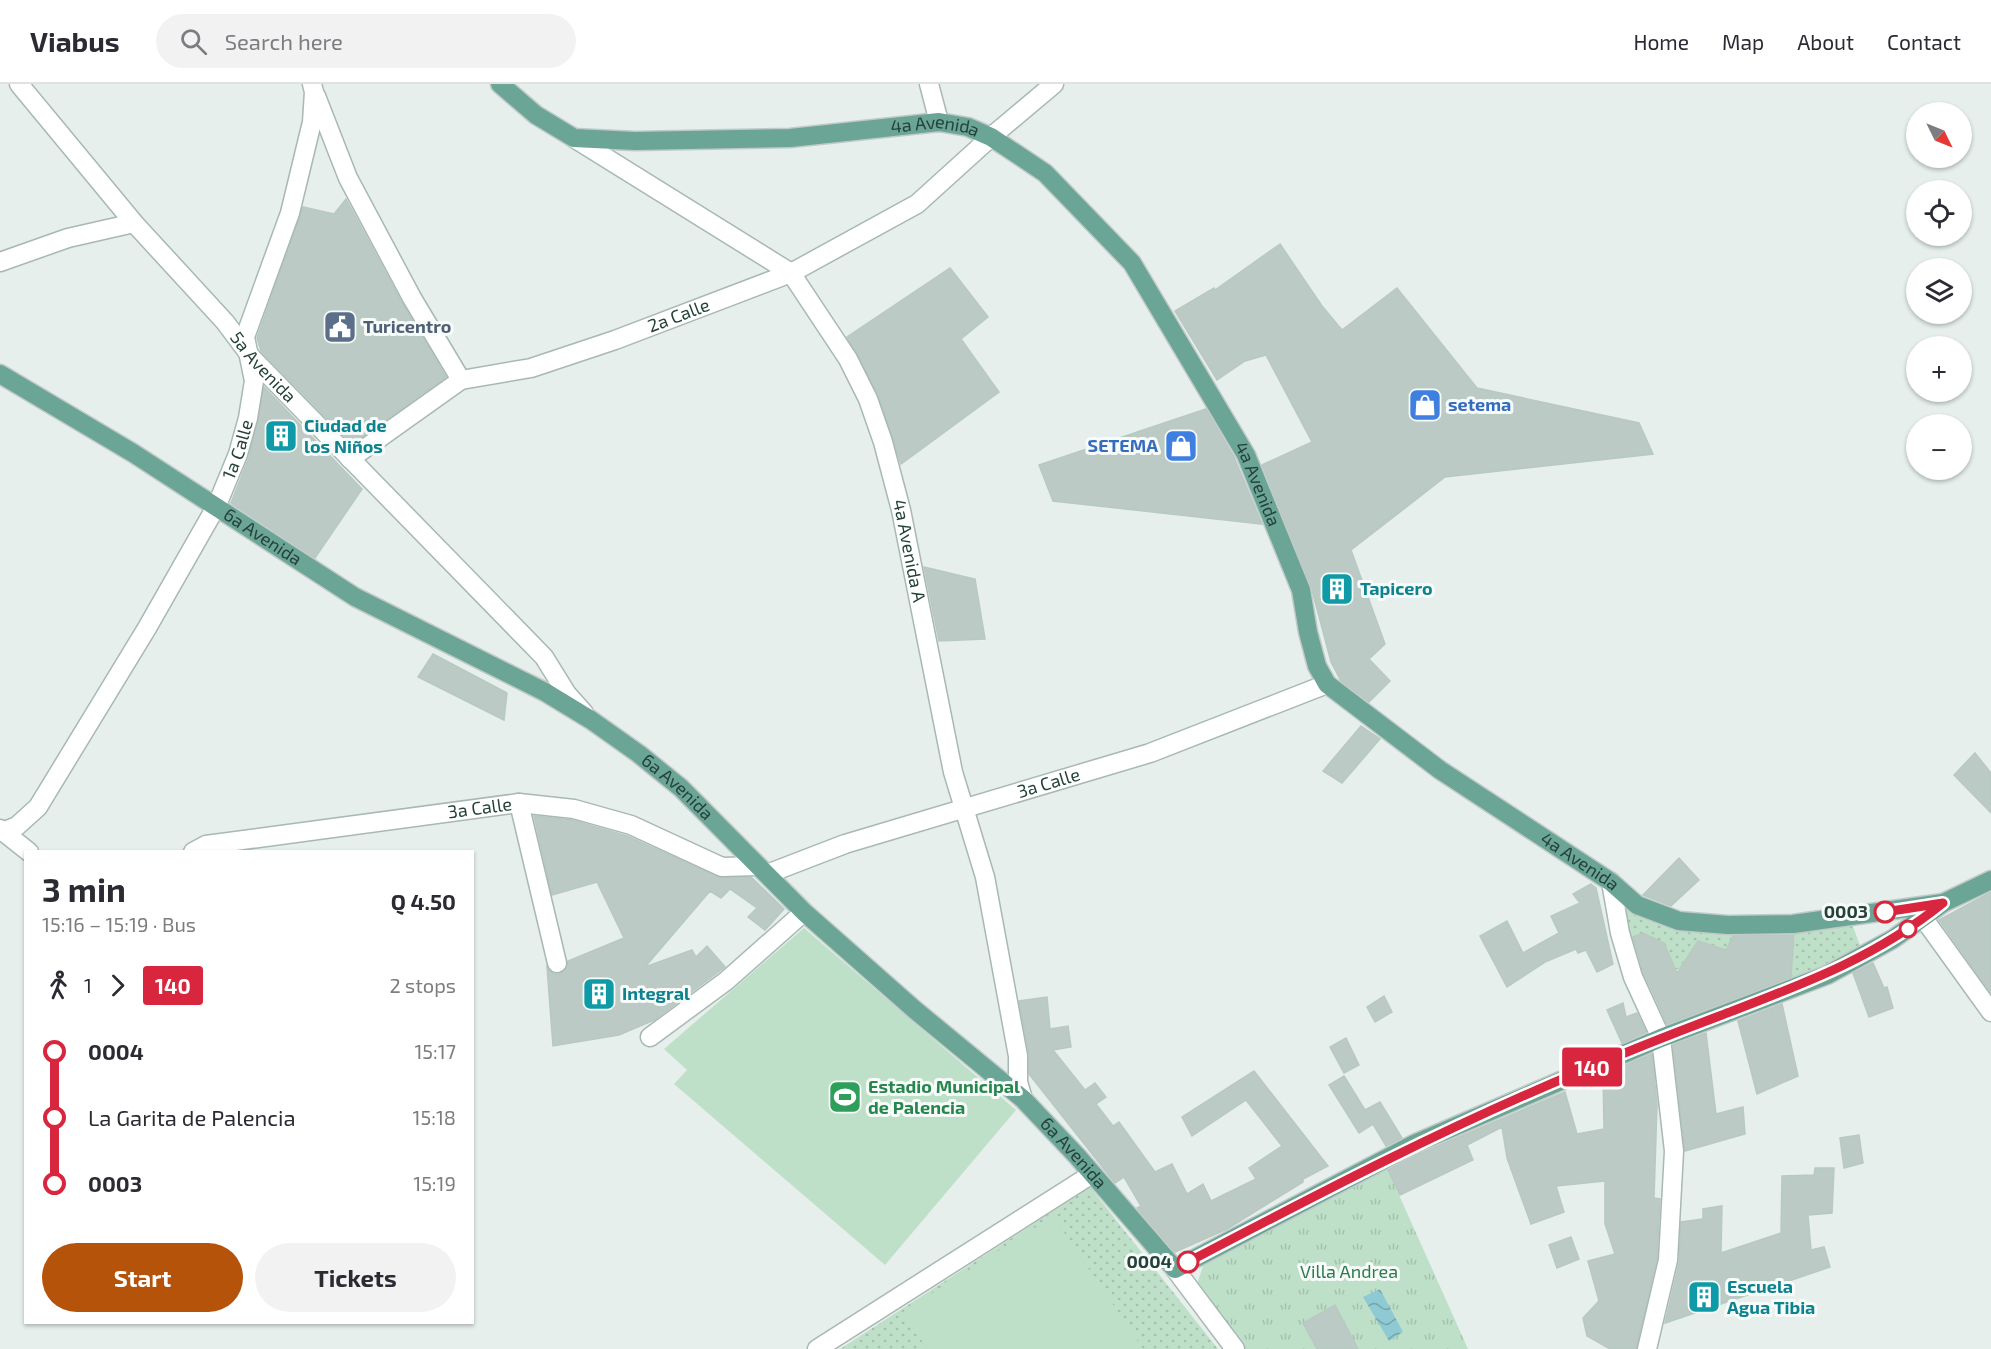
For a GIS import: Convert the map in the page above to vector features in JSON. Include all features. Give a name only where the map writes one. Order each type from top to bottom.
[{"type":"main road","name":"4a Avenida","points":[[501,84],[536,115],[574,138],[635,141],[790,138],[939,122],[968,127],[991,136],[1045,173],[1132,262],[1246,455],[1301,590],[1308,632],[1317,666],[1327,684],[1440,770],[1611,882],[1637,905],[1679,921],[1728,925],[1793,924],[1943,903],[1991,880]]},
{"type":"main road","name":"6a Avenida","points":[[0,374],[133,453],[355,597],[545,692],[591,720],[639,754],[681,788],[804,912],[915,1010],[1023,1099],[1174,1269]]},
{"type":"main road","points":[[1174,1269],[1414,1144],[1660,1038],[1827,975],[1924,919],[1943,903]]},
{"type":"street","name":"5a Avenida","points":[[19,84],[134,223],[225,321],[252,358],[544,657],[567,694],[591,720]]},
{"type":"street","points":[[929,84],[939,122]]},
{"type":"street","name":"2a Calle","points":[[350,459],[461,380],[531,368],[615,340],[791,273],[917,204],[991,136],[1054,84]]},
{"type":"street","points":[[313,88],[348,178],[412,298],[461,380]]},
{"type":"street","name":"1a Calle","points":[[5,838],[38,807],[147,628],[215,508],[238,454],[255,381],[252,358],[245,337],[290,213],[312,122],[313,88]]},
{"type":"street","name":"4a Avenida A","points":[[574,138],[791,273],[848,359],[868,399],[883,441],[901,510],[941,721],[964,810],[985,877],[1018,1056],[1018,1082],[1023,1099]]},
{"type":"street","points":[[0,262],[68,238],[134,223]]},
{"type":"street","name":"3a Calle","points":[[197,850],[206,845],[519,803],[574,809],[631,825],[722,867],[762,870],[1150,753],[1327,684]]},
{"type":"street","points":[[519,803],[557,963]]},
{"type":"street","points":[[5,838],[26,850]]},
{"type":"street","points":[[1611,882],[1620,933],[1633,977],[1660,1038],[1674,1151],[1668,1260],[1647,1349]]},
{"type":"street","points":[[650,1037],[726,981],[804,912]]},
{"type":"street","points":[[1924,919],[1991,1012]]},
{"type":"street","points":[[817,1349],[1092,1174]]},
{"type":"street","name":"6a Avenida","points":[[1174,1269],[1235,1349]]},
{"type":"green space","points":[[1632,910],[1685,931],[1749,935],[1735,976],[1701,956],[1644,988],[1626,940],[1625,911]]},
{"type":"green space","points":[[1852,924],[1861,948],[1804,977],[1791,979],[1795,931]]},
{"type":"green space","name":"Estadio Municipal de Palencia","points":[[804,928],[1016,1110],[885,1265],[674,1084],[687,1070],[664,1049]]},
{"type":"green space","name":"Villa Andrea","points":[[1386,1166],[1468,1349],[1244,1349],[1196,1287],[1205,1260]]},
{"type":"green space","points":[[1090,1187],[1218,1349],[840,1349]]},
{"type":"green space","points":[[1053,1216],[1143,1349],[927,1349],[903,1312]]},
{"type":"water","points":[[1380,1289],[1403,1332],[1389,1341],[1363,1297]]},
{"type":"building","name":"Turicentro","points":[[346,199],[402,303],[446,377],[352,444],[261,351],[257,338],[303,207],[334,214]]},
{"type":"building","name":"setema","points":[[1280,244],[1322,306],[1342,330],[1397,288],[1477,388],[1639,423],[1653,454],[1445,477],[1351,550],[1385,644],[1369,659],[1390,681],[1369,702],[1341,681],[1331,662],[1311,586],[1262,465],[1312,442],[1266,355],[1245,361],[1217,380],[1175,311],[1214,288],[1215,290]]},
{"type":"building","points":[[950,268],[988,317],[961,339],[999,392],[901,464],[878,394],[847,337]]},
{"type":"building","name":"Ciudad de los Niños","points":[[264,387],[362,489],[315,558],[231,503],[249,457]]},
{"type":"building","name":"SETEMA","points":[[1206,409],[1234,457],[1262,524],[1053,501],[1039,465]]},
{"type":"building","points":[[924,567],[975,579],[985,639],[939,641]]},
{"type":"building","points":[[433,654],[507,693],[504,720],[418,677]]},
{"type":"building","points":[[1361,726],[1380,739],[1342,783],[1323,771]]},
{"type":"building","points":[[1975,753],[1991,773],[1991,813],[1954,775]]},
{"type":"building","points":[[534,816],[572,820],[627,836],[718,877],[751,877],[784,909],[765,930],[748,917],[757,908],[730,889],[721,898],[710,891],[645,967],[692,950],[696,957],[707,946],[725,967],[654,1020],[619,1035],[553,1046],[547,967],[553,974],[560,974],[565,971],[568,961],[624,938],[597,882],[552,895]]},
{"type":"building","points":[[1679,858],[1699,880],[1671,906],[1643,895]]},
{"type":"building","points":[[1591,884],[1596,888],[1613,964],[1597,972],[1586,950],[1578,953],[1576,949],[1545,962],[1507,987],[1480,936],[1507,921],[1523,953],[1559,933],[1551,916],[1580,903],[1573,894]]},
{"type":"building","points":[[1991,892],[1991,993],[1939,920]]},
{"type":"building","points":[[1643,933],[1664,943],[1677,973],[1698,941],[1726,950],[1733,936],[1794,935],[1791,977],[1667,1024],[1644,973],[1633,937]]},
{"type":"building","points":[[1873,963],[1884,988],[1887,987],[1893,1008],[1869,1017],[1853,973]]},
{"type":"building","points":[[1384,996],[1392,1012],[1375,1022],[1367,1007]]},
{"type":"building","points":[[1047,997],[1050,1029],[1068,1026],[1071,1047],[1053,1050],[1085,1090],[1095,1083],[1106,1097],[1096,1104],[1113,1126],[1119,1122],[1155,1172],[1172,1164],[1187,1194],[1203,1184],[1211,1201],[1256,1179],[1249,1168],[1282,1146],[1246,1100],[1192,1136],[1182,1117],[1254,1071],[1328,1166],[1303,1179],[1303,1182],[1227,1229],[1175,1252],[1137,1208],[1141,1206],[1124,1177],[1115,1183],[1029,1074],[1029,1054],[1019,1001]]},
{"type":"building","points":[[1623,1003],[1626,1017],[1637,1013],[1646,1032],[1622,1043],[1607,1010]]},
{"type":"building","points":[[1782,1004],[1798,1076],[1757,1094],[1738,1021]]},
{"type":"building","points":[[1706,1033],[1716,1114],[1743,1107],[1745,1134],[1685,1151],[1673,1045]]},
{"type":"building","points":[[1346,1038],[1359,1065],[1344,1073],[1330,1047]]},
{"type":"building","points":[[1652,1054],[1657,1105],[1654,1198],[1660,1199],[1657,1258],[1636,1349],[1610,1349],[1587,1336],[1583,1318],[1599,1301],[1588,1261],[1615,1254],[1605,1224],[1605,1181],[1556,1186],[1564,1212],[1531,1224],[1507,1158],[1502,1127],[1467,1145],[1473,1160],[1400,1195],[1388,1170],[1419,1154],[1565,1092],[1577,1134],[1604,1129],[1603,1075]]},
{"type":"building","points":[[1344,1076],[1365,1110],[1380,1102],[1402,1138],[1386,1146],[1373,1124],[1359,1133],[1329,1085]]},
{"type":"building","points":[[1859,1135],[1863,1163],[1844,1168],[1840,1138]]},
{"type":"building","name":"Escuela Agua Tibia","points":[[1815,1168],[1834,1168],[1832,1213],[1808,1215],[1811,1250],[1824,1247],[1830,1267],[1665,1323],[1679,1263],[1681,1222],[1703,1219],[1703,1209],[1722,1206],[1721,1253],[1781,1233],[1782,1176],[1814,1175]]},
{"type":"building","points":[[1571,1237],[1579,1259],[1557,1268],[1549,1245]]},
{"type":"building","points":[[1335,1305],[1358,1349],[1317,1349],[1303,1323]]},
{"type":"bus line","name":"140","points":[[1188,1262],[1414,1144],[1527,1093],[1660,1038],[1827,975],[1893,939],[1924,919],[1943,903],[1885,912]]},
{"type":"place","name":"Turicentro","points":[[340,327]]},
{"type":"place","name":"setema","points":[[1425,405]]},
{"type":"place","name":"Ciudad de los Niños","points":[[281,436]]},
{"type":"place","name":"SETEMA","points":[[1181,446]]},
{"type":"place","name":"Tapicero","points":[[1337,589]]},
{"type":"place","name":"0003","points":[[1885,912]]},
{"type":"place","name":"Integral","points":[[599,994]]},
{"type":"place","name":"Estadio Municipal de Palencia","points":[[845,1097]]},
{"type":"place","name":"0004","points":[[1188,1262]]},
{"type":"place","name":"Escuela Agua Tibia","points":[[1704,1297]]}]
